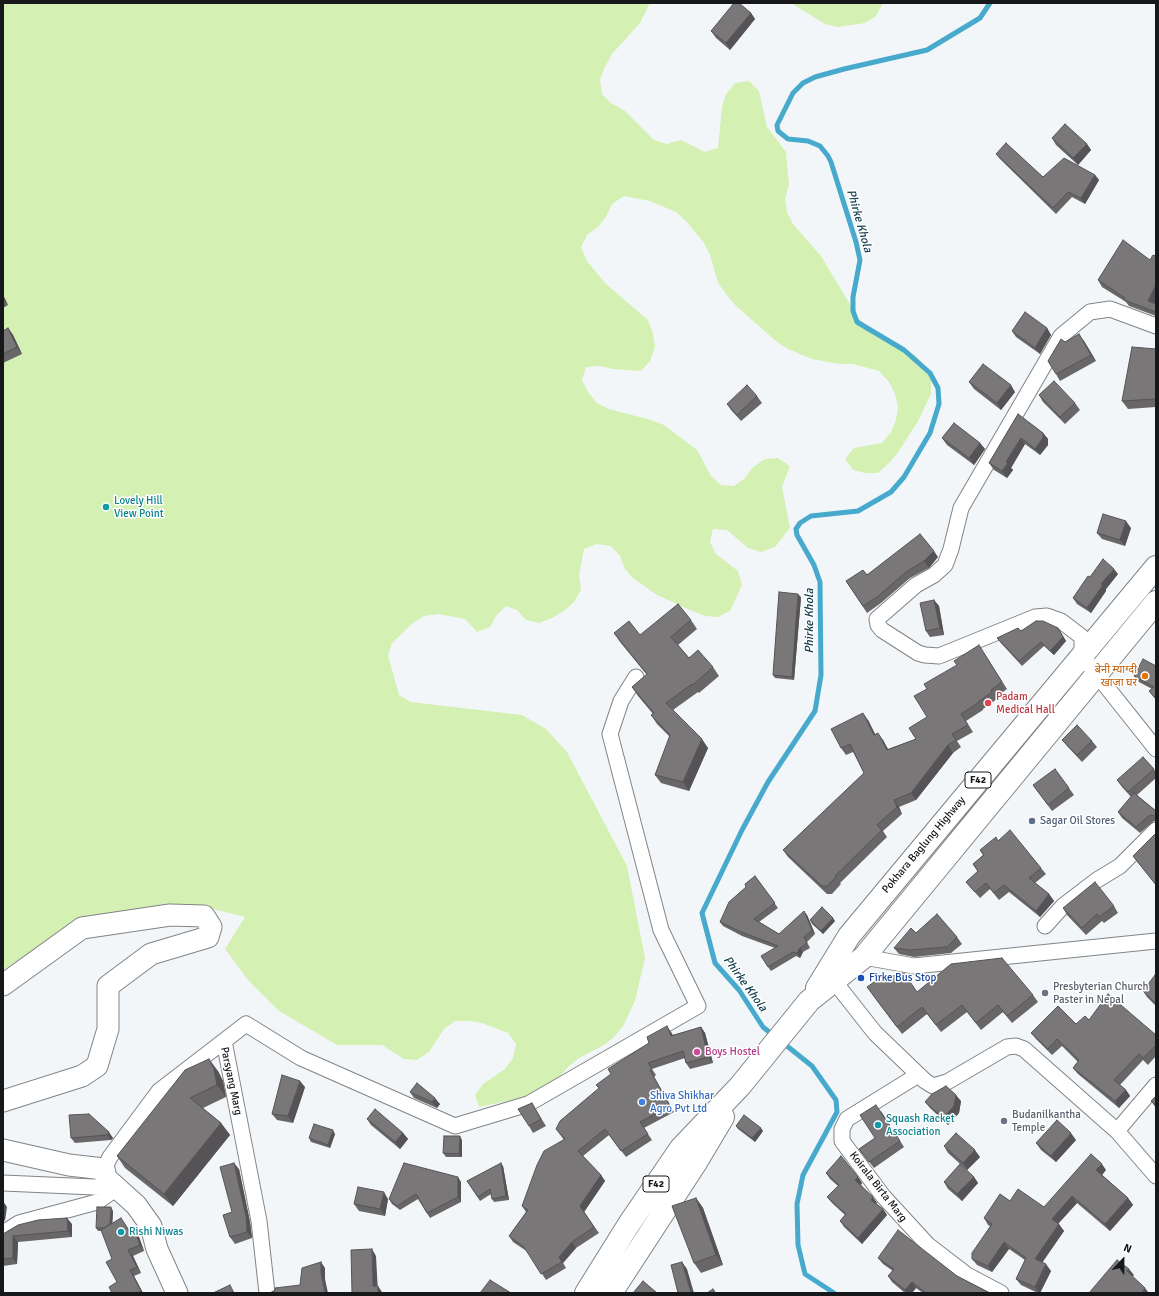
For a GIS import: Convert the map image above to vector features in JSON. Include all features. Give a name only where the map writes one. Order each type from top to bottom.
[{"type":"highway","name":"Pokhara Baglung Highway","points":[[809,1001],[849,936],[1156,567]]},
{"type":"highway","name":"F42","points":[[586,1293],[629,1224],[681,1148],[740,1086],[809,1001],[864,957],[1156,602]]},
{"type":"highway","name":"F42","points":[[611,1293],[695,1164],[740,1086]]},
{"type":"street","points":[[1156,326],[1110,310],[1090,312],[1061,336],[961,508],[952,549],[945,565],[934,575],[916,585],[878,619],[878,625],[882,630],[918,653],[939,656],[1035,617],[1047,616],[1061,621],[1082,637],[1082,656],[1156,749]]},
{"type":"street","points":[[224,1042],[246,1024],[301,1058],[455,1126],[528,1104],[698,1006],[661,930],[610,734],[621,701],[636,677]]},
{"type":"street","points":[[1046,926],[1063,906],[1097,880],[1120,866],[1156,830]]},
{"type":"street","points":[[3,985],[82,928],[170,915],[204,916],[211,927],[208,936],[151,954],[108,986],[108,1029],[97,1066],[82,1076],[3,1101]]},
{"type":"street","points":[[864,957],[914,966],[1156,941]]},
{"type":"street","points":[[834,981],[875,1033],[918,1075],[933,1086],[947,1082],[1007,1047],[1016,1046],[1024,1049],[1117,1131],[1156,1176]]},
{"type":"street","name":"Parsyang Marg","points":[[104,1169],[110,1157],[159,1091],[224,1042],[258,1221],[267,1293]]},
{"type":"street","name":"Koirala Birta Marg","points":[[918,1075],[847,1119],[842,1129],[842,1140],[883,1196],[928,1245],[967,1275],[1002,1293]]},
{"type":"street","points":[[1117,1131],[1156,1085]]},
{"type":"street","points":[[3,1150],[69,1164],[104,1169],[106,1178],[136,1205],[151,1226],[158,1249],[177,1293]]},
{"type":"street","points":[[3,1183],[117,1188]]},
{"type":"street","points":[[3,1233],[19,1223],[97,1202],[117,1188]]},
{"type":"green space","points":[[3,3],[650,3],[640,23],[612,54],[605,67],[600,79],[602,94],[611,103],[624,110],[654,140],[667,144],[681,140],[705,152],[718,148],[722,107],[726,94],[735,83],[749,81],[759,91],[767,127],[786,152],[789,185],[785,198],[787,212],[793,224],[821,256],[857,316],[866,326],[890,339],[916,356],[925,366],[931,380],[931,394],[918,421],[897,454],[878,473],[865,473],[853,470],[845,459],[854,448],[882,443],[891,432],[896,420],[898,407],[895,394],[889,382],[879,371],[853,364],[839,364],[812,359],[788,349],[777,342],[735,305],[726,294],[718,283],[710,255],[704,243],[686,221],[676,212],[650,201],[624,196],[612,204],[606,217],[598,227],[587,235],[581,247],[587,261],[605,283],[648,320],[653,333],[655,347],[650,361],[641,371],[613,369],[600,366],[586,367],[582,380],[588,392],[597,403],[609,409],[664,425],[697,450],[711,476],[721,485],[734,486],[745,478],[753,467],[765,459],[778,458],[790,466],[782,487],[790,528],[775,547],[761,552],[748,548],[727,530],[713,529],[710,542],[716,554],[738,571],[742,585],[730,611],[718,617],[705,616],[657,595],[634,579],[625,569],[620,556],[611,546],[597,544],[584,549],[579,575],[581,590],[574,602],[564,611],[552,618],[539,623],[526,620],[517,610],[506,606],[496,616],[490,627],[477,632],[465,619],[438,614],[424,616],[413,623],[392,643],[388,655],[399,695],[411,702],[522,715],[546,729],[567,752],[627,866],[645,958],[635,1001],[623,1026],[614,1037],[604,1045],[579,1058],[569,1066],[551,1086],[540,1094],[479,1107],[475,1095],[483,1084],[505,1069],[513,1058],[516,1044],[508,1033],[482,1023],[455,1021],[444,1029],[429,1052],[417,1060],[404,1059],[382,1045],[337,1045],[279,1011],[248,980],[225,949],[245,917],[213,909],[173,905],[88,916],[3,970]]},
{"type":"green space","points":[[791,3],[883,3],[876,16],[865,23],[838,27],[825,24]]},
{"type":"building","points":[[734,3],[739,3],[751,13],[726,43],[711,31]]},
{"type":"building","points":[[1065,124],[1087,144],[1073,158],[1052,138]]},
{"type":"building","points":[[1006,143],[1043,177],[1064,158],[1095,175],[1081,198],[1068,192],[1053,208],[996,154]]},
{"type":"building","points":[[1123,240],[1150,260],[1153,255],[1156,256],[1156,285],[1148,301],[1156,304],[1156,312],[1124,300],[1125,298],[1098,280]]},
{"type":"building","points":[[1025,312],[1047,328],[1035,348],[1012,331]]},
{"type":"building","points":[[8,328],[17,347],[3,354],[3,331]]},
{"type":"building","points":[[1079,334],[1091,355],[1056,374],[1048,361],[1061,339],[1065,342]]},
{"type":"building","points":[[1132,347],[1156,349],[1156,399],[1122,401]]},
{"type":"building","points":[[983,364],[1011,385],[997,403],[969,382]]},
{"type":"building","points":[[1054,381],[1075,403],[1060,417],[1039,395]]},
{"type":"building","points":[[747,385],[757,396],[737,415],[727,404]]},
{"type":"building","points":[[1018,414],[1043,433],[1043,438],[1035,449],[1021,438],[1006,462],[1008,463],[1002,471],[989,463]]},
{"type":"building","points":[[954,423],[980,443],[969,458],[942,438]]},
{"type":"building","points":[[1103,514],[1126,521],[1120,540],[1097,533]]},
{"type":"building","points":[[920,534],[934,551],[924,561],[906,572],[877,597],[863,606],[846,581],[863,570],[867,575]]},
{"type":"building","points":[[1103,559],[1114,569],[1101,584],[1103,585],[1087,608],[1073,598],[1088,576],[1090,577]]},
{"type":"building","points":[[779,592],[798,594],[792,677],[773,675]]},
{"type":"building","points":[[934,600],[940,628],[926,631],[920,603]]},
{"type":"building","points":[[678,604],[691,620],[671,637],[689,658],[698,650],[713,667],[693,685],[692,684],[666,703],[702,739],[683,782],[655,775],[670,735],[651,715],[654,713],[632,687],[647,674],[614,633],[629,621],[640,635]]},
{"type":"building","points":[[1036,621],[1043,621],[1058,628],[1063,637],[1050,651],[1041,642],[1019,661],[997,638],[1018,628],[1021,631]]},
{"type":"building","points":[[979,645],[1002,682],[991,690],[992,692],[978,703],[961,714],[968,725],[952,734],[956,740],[948,745],[911,793],[894,800],[897,807],[877,825],[882,830],[835,876],[836,877],[827,886],[822,886],[783,850],[864,773],[850,744],[841,748],[831,729],[863,713],[874,735],[878,733],[887,750],[916,739],[909,728],[927,717],[914,696],[927,689],[924,684],[957,665],[954,661]]},
{"type":"building","points":[[1143,659],[1156,666],[1156,699],[1149,691],[1154,687],[1134,676]]},
{"type":"building","points":[[1077,725],[1092,741],[1077,755],[1062,740]]},
{"type":"building","points":[[1143,757],[1154,769],[1128,792],[1117,780]]},
{"type":"building","points":[[1055,769],[1069,788],[1048,805],[1033,785]]},
{"type":"building","points":[[1134,793],[1156,811],[1156,817],[1150,815],[1136,827],[1118,812]]},
{"type":"building","points":[[1010,830],[1041,868],[1029,878],[1049,894],[1036,911],[1004,885],[994,893],[986,883],[975,892],[966,882],[978,871],[973,864],[984,855],[980,850],[996,837],[998,841]]},
{"type":"building","points":[[1156,833],[1156,885],[1133,856]]},
{"type":"building","points":[[755,876],[775,903],[754,919],[779,934],[804,911],[812,930],[804,937],[807,943],[800,948],[797,953],[793,952],[768,967],[761,956],[778,946],[720,922],[729,902],[746,887],[745,884]]},
{"type":"building","points":[[1095,882],[1114,906],[1099,917],[1097,914],[1082,928],[1063,908]]},
{"type":"building","points":[[822,907],[833,918],[821,931],[810,920]]},
{"type":"building","points":[[937,914],[957,937],[947,947],[910,950],[894,948],[911,928],[916,933]]},
{"type":"building","points":[[1002,958],[1033,995],[1007,1016],[998,1005],[976,1023],[962,1005],[936,1025],[922,1007],[897,1027],[867,987],[877,980],[904,973],[917,992],[951,964]]},
{"type":"building","points":[[1155,975],[1156,976],[1156,1004],[1143,991]]},
{"type":"building","points":[[1108,994],[1156,1035],[1156,1045],[1143,1058],[1139,1054],[1114,1080],[1126,1090],[1115,1101],[1073,1068],[1079,1060],[1057,1039],[1048,1049],[1031,1033],[1058,1006],[1076,1024],[1085,1016],[1089,1020]]},
{"type":"building","points":[[667,1026],[671,1036],[701,1027],[708,1057],[686,1063],[683,1051],[648,1063],[652,1069],[650,1070],[670,1106],[640,1122],[648,1134],[621,1151],[605,1129],[578,1151],[601,1175],[580,1206],[594,1227],[572,1242],[559,1257],[562,1262],[541,1274],[524,1247],[509,1236],[528,1210],[522,1206],[537,1165],[544,1151],[565,1139],[556,1129],[560,1121],[599,1088],[596,1085],[611,1074],[608,1069],[649,1043],[647,1037]]},
{"type":"building","points":[[209,1059],[214,1069],[217,1085],[190,1098],[221,1123],[164,1194],[117,1156],[185,1070]]},
{"type":"building","points":[[282,1075],[300,1081],[288,1116],[272,1114]]},
{"type":"building","points":[[417,1083],[435,1098],[432,1102],[410,1092]]},
{"type":"building","points":[[946,1086],[956,1095],[954,1106],[943,1118],[925,1102],[932,1094]]},
{"type":"building","points":[[1156,1096],[1156,1105],[1151,1101]]},
{"type":"building","points":[[532,1103],[541,1119],[529,1126],[518,1109]]},
{"type":"building","points":[[876,1105],[900,1141],[869,1162],[859,1149],[875,1138],[860,1115]]},
{"type":"building","points":[[375,1109],[403,1133],[395,1142],[367,1119]]},
{"type":"building","points":[[89,1114],[109,1132],[107,1135],[71,1138],[69,1115]]},
{"type":"building","points":[[744,1115],[761,1128],[752,1138],[736,1126]]},
{"type":"building","points":[[1057,1120],[1071,1133],[1051,1156],[1036,1143]]},
{"type":"building","points":[[314,1124],[333,1130],[328,1145],[309,1138]]},
{"type":"building","points":[[956,1133],[975,1150],[963,1163],[944,1146]]},
{"type":"building","points":[[444,1136],[460,1136],[459,1154],[443,1153]]},
{"type":"building","points":[[1091,1154],[1102,1164],[1096,1170],[1128,1198],[1105,1224],[1072,1196],[1052,1219],[1059,1224],[1035,1259],[1046,1264],[1035,1287],[1016,1279],[1026,1258],[1004,1242],[988,1266],[972,1259],[972,1253],[992,1224],[984,1218],[1000,1194],[1010,1201],[1018,1189],[1044,1207]]},
{"type":"building","points":[[841,1156],[858,1177],[855,1180],[873,1197],[871,1200],[883,1209],[858,1238],[840,1221],[846,1214],[827,1197],[839,1185],[826,1173]]},
{"type":"building","points":[[234,1163],[246,1216],[247,1232],[230,1237],[223,1215],[232,1212],[220,1167]]},
{"type":"building","points":[[404,1163],[458,1177],[458,1197],[427,1213],[416,1194],[397,1206],[389,1199]]},
{"type":"building","points":[[501,1163],[506,1196],[492,1199],[490,1189],[478,1197],[467,1181]]},
{"type":"building","points":[[960,1164],[974,1177],[957,1194],[944,1182]]},
{"type":"building","points":[[358,1187],[384,1192],[380,1209],[354,1204]]},
{"type":"building","points":[[696,1198],[716,1255],[694,1263],[672,1206]]},
{"type":"building","points":[[97,1207],[111,1207],[110,1224],[104,1228],[96,1228]]},
{"type":"building","points":[[67,1218],[68,1231],[13,1236],[13,1258],[3,1259],[3,1234],[18,1225],[38,1220]]},
{"type":"building","points":[[121,1218],[130,1232],[135,1231],[140,1245],[128,1250],[137,1267],[130,1270],[141,1291],[137,1293],[112,1293],[109,1287],[117,1282],[106,1262],[112,1259],[101,1230]]},
{"type":"building","points":[[898,1230],[957,1276],[990,1293],[926,1293],[912,1282],[905,1290],[888,1276],[894,1269],[878,1258]]},
{"type":"building","points":[[372,1249],[373,1286],[378,1286],[378,1293],[352,1293],[351,1250]]},
{"type":"building","points":[[1117,1260],[1129,1269],[1127,1271],[1145,1288],[1142,1293],[1089,1293]]},
{"type":"building","points":[[321,1262],[321,1273],[325,1293],[270,1293],[275,1290],[275,1288],[300,1285],[302,1268]]},
{"type":"building","points":[[682,1262],[691,1293],[678,1293],[671,1265]]},
{"type":"building","points":[[490,1280],[511,1293],[480,1293]]},
{"type":"building","points":[[643,1281],[657,1293],[633,1293]]},
{"type":"building","points":[[230,1285],[234,1293],[213,1293]]},
{"type":"building","points":[[713,1289],[715,1293],[707,1293]]},
{"type":"waterway","name":"Phirke Khola","points":[[774,1036],[763,1027],[739,990],[715,963],[702,913],[742,830],[768,782],[815,711],[821,675],[820,582],[814,565],[797,535],[796,529],[800,523],[811,516],[858,511],[891,492],[904,477],[930,433],[939,404],[938,388],[930,373],[904,350],[857,322],[853,311],[853,297],[860,260],[856,242],[831,162],[820,146],[808,141],[788,139],[778,131],[777,125],[793,93],[803,83],[815,77],[844,69],[927,50],[980,18],[990,3]]},
{"type":"waterway","name":"Phirke Khola","points":[[782,1042],[812,1066],[836,1100],[837,1112],[803,1175],[797,1204],[798,1245],[805,1274],[834,1293]]},
{"type":"place","name":"Lovely Hill View Point","points":[[106,507]]},
{"type":"place","name":"बेनी म्याग्दी खाजा घर","points":[[1145,676]]},
{"type":"place","name":"Padam Medical Hall","points":[[988,703]]},
{"type":"place","name":"Sagar Oil Stores","points":[[1032,821]]},
{"type":"place","name":"Firke Bus Stop","points":[[861,978]]},
{"type":"place","name":"Presbyterian Church Paster in Nepal","points":[[1045,993]]},
{"type":"place","name":"Boys Hostel","points":[[697,1052]]},
{"type":"place","name":"Shiva Shikhar Agro Pvt Ltd","points":[[642,1102]]},
{"type":"place","name":"Budanilkantha Temple","points":[[1004,1121]]},
{"type":"place","name":"Squash Racket Association","points":[[878,1125]]},
{"type":"place","name":"Rishi Niwas","points":[[121,1232]]}]
